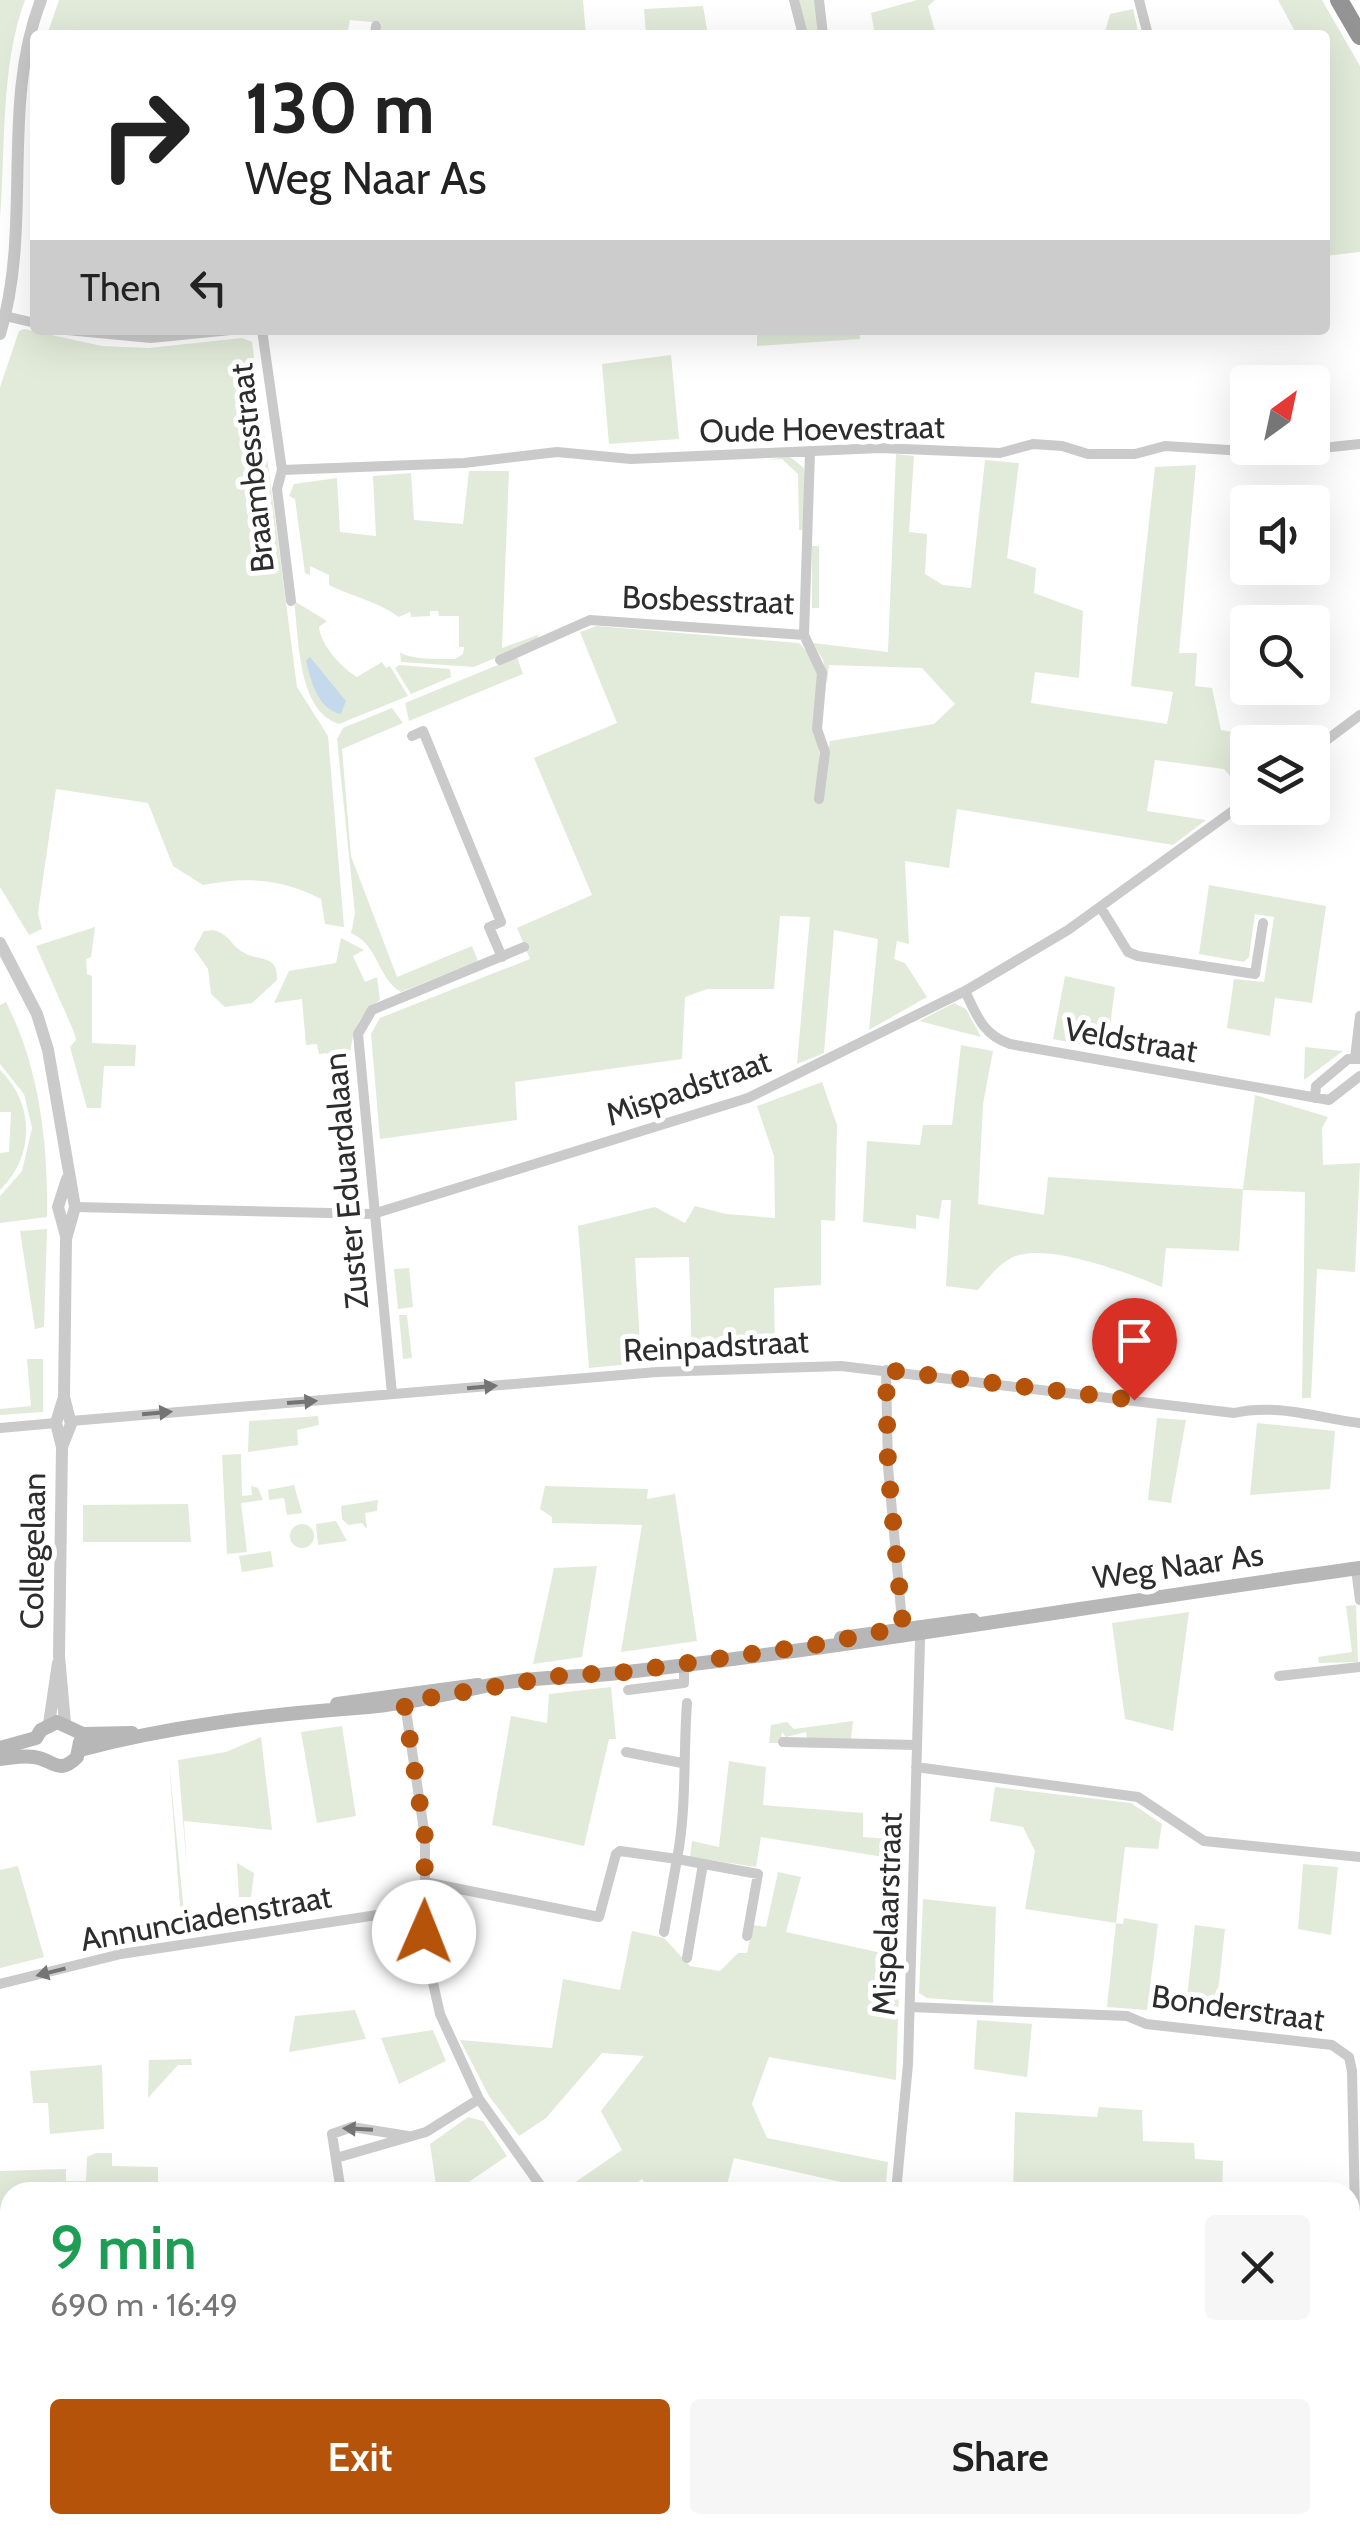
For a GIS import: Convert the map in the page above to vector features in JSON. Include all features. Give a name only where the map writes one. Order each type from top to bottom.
[{"type":"highway","points":[[1339,0],[1360,36]]},
{"type":"main road","name":"Weg Naar As","points":[[0,1759],[39,1757],[54,1767],[64,1767],[80,1750],[148,1733],[324,1708],[353,1698],[404,1697],[460,1684],[489,1686],[920,1635],[1004,1619],[1358,1569]]},
{"type":"main road","name":"Weg Naar As","points":[[821,1644],[903,1627],[1004,1619]]},
{"type":"main road","name":"Weg Naar As","points":[[49,1724],[148,1733]]},
{"type":"main road","points":[[0,1748],[36,1738],[49,1724]]},
{"type":"main road","points":[[71,1728],[80,1750]]},
{"type":"main road","points":[[36,1738],[39,1757]]},
{"type":"street","points":[[32,30],[41,0]]},
{"type":"street","points":[[794,0],[802,30]]},
{"type":"street","points":[[820,0],[823,30]]},
{"type":"street","points":[[1139,0],[1147,30]]},
{"type":"street","points":[[0,334],[16,242],[21,100],[30,38]]},
{"type":"street","points":[[6,316],[30,322]]},
{"type":"street","points":[[120,335],[181,335]]},
{"type":"street","name":"Braambesstraat","points":[[263,335],[282,470],[277,488],[291,601]]},
{"type":"street","name":"Oude Hoevestraat","points":[[282,470],[464,463],[557,452],[631,459],[880,448],[1000,452],[1033,444],[1062,446],[1088,454],[1135,454],[1165,446],[1275,452],[1360,444]]},
{"type":"street","name":"Bosbesstraat","points":[[500,660],[590,620],[804,635],[810,452]]},
{"type":"street","points":[[804,635],[821,662],[817,730],[825,752],[818,798]]},
{"type":"street","points":[[1330,738],[1360,715]]},
{"type":"street","points":[[412,736],[423,732],[438,766],[501,922],[490,927],[502,957]]},
{"type":"street","name":"Mispadstraat","points":[[69,1207],[373,1214],[748,1098],[965,991],[1101,908],[1230,813]]},
{"type":"street","points":[[1101,908],[1128,952],[1255,974],[1263,923]]},
{"type":"street","name":"Collegelaan","points":[[0,943],[28,996],[48,1050],[62,1110],[68,1176],[60,1656],[49,1724]]},
{"type":"street","name":"Zuster Eduardalaan","points":[[392,1394],[358,1034],[365,1019],[392,1000],[524,947]]},
{"type":"street","name":"Veldstraat","points":[[965,991],[982,1026],[994,1039],[1010,1044],[1315,1098]]},
{"type":"street","points":[[1360,1016],[1358,1058],[1348,1059],[1316,1086],[1315,1098],[1328,1100],[1360,1076]]},
{"type":"street","name":"Reinpadstraat","points":[[0,1428],[719,1368],[886,1370],[1234,1413],[1256,1408],[1360,1423]]},
{"type":"street","points":[[886,1370],[888,1467],[903,1627],[920,1635]]},
{"type":"street","points":[[1358,1569],[1360,1600]]},
{"type":"street","name":"Mispelaarstraat","points":[[898,2182],[904,2146],[910,2007],[920,1635]]},
{"type":"street","name":"Collegelaan","points":[[60,1656],[71,1728]]},
{"type":"street","points":[[628,1690],[684,1683],[684,1663]]},
{"type":"street","points":[[1279,1676],[1360,1667]]},
{"type":"street","points":[[404,1697],[425,1837],[422,1908],[440,2014],[478,2099],[538,2182]]},
{"type":"street","points":[[664,1932],[686,1808],[682,1763],[687,1702]]},
{"type":"street","points":[[782,1742],[917,1745]]},
{"type":"street","points":[[626,1752],[682,1763]]},
{"type":"street","points":[[916,1767],[1138,1797],[1194,1836],[1212,1842],[1360,1857]]},
{"type":"street","points":[[425,1882],[600,1917],[616,1854],[677,1859],[758,1874],[747,1936]]},
{"type":"street","points":[[687,1958],[703,1864]]},
{"type":"street","name":"Annunciadenstraat","points":[[0,1984],[121,1954],[422,1908]]},
{"type":"street","name":"Bonderstraat","points":[[910,2007],[1127,2016],[1146,2024],[1332,2045],[1352,2063],[1354,2182]]},
{"type":"street","points":[[336,2158],[440,2125],[478,2099]]},
{"type":"street","points":[[340,2182],[332,2134],[341,2127],[409,2136]]},
{"type":"green space","points":[[0,0],[25,0],[11,53],[0,218]]},
{"type":"green space","points":[[59,0],[583,0],[586,30],[380,30],[381,23],[350,20],[348,30],[49,30]]},
{"type":"green space","points":[[797,0],[816,0],[821,30],[804,30]]},
{"type":"green space","points":[[917,0],[935,0],[928,6],[935,30],[874,30],[871,13]]},
{"type":"green space","points":[[1278,0],[1322,0],[1360,66],[1360,252],[1330,255],[1330,30],[1294,30]]},
{"type":"green space","points":[[703,6],[707,30],[646,30],[644,9]]},
{"type":"green space","points":[[1133,9],[1138,30],[1105,30],[1110,14]]},
{"type":"green space","points":[[19,331],[102,346],[149,348],[242,338],[252,342],[297,687],[328,736],[344,927],[325,924],[321,899],[291,887],[249,880],[203,885],[173,866],[148,803],[56,789],[38,913],[42,929],[29,935],[0,887],[0,387]]},
{"type":"green space","points":[[757,335],[860,335],[860,339],[757,346]]},
{"type":"green space","points":[[671,355],[679,439],[609,444],[602,364]]},
{"type":"green space","points":[[896,454],[914,456],[909,532],[927,534],[925,574],[943,585],[971,588],[985,460],[1019,463],[1007,558],[1036,568],[1034,593],[1083,611],[1079,678],[1035,672],[1031,703],[1167,724],[1173,692],[1131,686],[1155,467],[1196,465],[1179,653],[1197,653],[1195,686],[1212,688],[1221,730],[1230,731],[1230,776],[1224,769],[1155,760],[1147,811],[1206,820],[1173,845],[957,809],[949,868],[905,861],[909,944],[897,941],[894,959],[905,963],[927,997],[869,1030],[878,939],[834,930],[824,1053],[797,1064],[810,917],[780,916],[774,989],[707,989],[685,997],[682,1059],[515,1082],[517,1120],[380,1139],[371,1034],[380,1018],[530,959],[517,928],[592,895],[534,758],[617,723],[580,632],[597,626],[799,643],[818,664],[820,803],[830,741],[934,724],[955,704],[922,668],[829,665],[827,683],[823,660],[813,643],[888,652]]},
{"type":"green space","points":[[789,456],[804,468],[805,530],[799,530],[798,474],[782,459],[767,460]]},
{"type":"green space","points":[[469,471],[509,471],[502,648],[538,635],[539,639],[474,667],[401,662],[400,652],[435,659],[455,659],[463,654],[464,647],[459,647],[459,616],[439,616],[438,611],[430,611],[430,616],[411,617],[410,612],[399,617],[329,585],[329,575],[310,566],[310,575],[305,573],[295,499],[289,496],[294,484],[337,478],[340,532],[376,536],[373,476],[411,473],[414,520],[463,524]]},
{"type":"green space","points":[[812,546],[819,546],[819,608],[812,608]]},
{"type":"green space","points":[[294,601],[327,621],[319,627],[321,634],[345,668],[357,677],[382,662],[386,668],[390,666],[408,696],[339,724],[325,716],[315,704],[303,671]]},
{"type":"green space","points":[[517,657],[523,674],[409,721],[405,703]]},
{"type":"green space","points":[[399,665],[450,669],[451,677],[411,694],[395,668]]},
{"type":"green space","points":[[392,708],[403,723],[342,749],[351,856],[397,977],[472,946],[478,961],[401,992],[387,979],[367,945],[351,933],[355,914],[337,739],[343,728]]},
{"type":"green space","points":[[1209,885],[1326,906],[1312,1003],[1275,998],[1270,1036],[1227,1028],[1234,979],[1264,982],[1274,917],[1255,914],[1249,957],[1244,962],[1199,954]]},
{"type":"green space","points":[[95,927],[91,957],[86,959],[87,974],[92,976],[92,1043],[136,1045],[135,1066],[104,1066],[101,1108],[87,1108],[70,1047],[76,1040],[74,1032],[36,946]]},
{"type":"green space","points":[[214,930],[247,955],[274,965],[277,980],[252,1003],[225,1007],[211,994],[208,969],[194,949],[204,931]]},
{"type":"green space","points":[[341,938],[364,950],[353,956],[365,982],[377,977],[380,1000],[366,1011],[352,1040],[354,1125],[349,1125],[346,1112],[332,1100],[327,1053],[319,1054],[317,1044],[306,1045],[302,999],[274,1003],[289,971],[336,963]]},
{"type":"green space","points":[[1065,976],[1115,987],[1107,1050],[1053,1039]]},
{"type":"green space","points":[[6,1002],[27,1053],[40,1107],[47,1217],[0,1223],[0,1196],[22,1171],[32,1128],[24,1094],[0,1064],[0,1005]]},
{"type":"green space","points":[[954,1003],[966,1009],[981,1037],[919,1021]]},
{"type":"green space","points":[[961,1045],[993,1051],[983,1104],[978,1204],[1044,1215],[1048,1177],[1243,1189],[1255,1095],[1328,1117],[1322,1128],[1323,1165],[1360,1163],[1355,1272],[1317,1269],[1311,1398],[1302,1398],[1305,1192],[1243,1190],[1239,1251],[1166,1248],[1162,1287],[1091,1262],[1034,1253],[1007,1261],[978,1290],[946,1286],[951,1200],[942,1200],[939,1219],[916,1215],[916,1229],[863,1222],[867,1141],[920,1145],[923,1125],[952,1125]]},
{"type":"green space","points":[[1305,1047],[1343,1051],[1304,1080]]},
{"type":"green space","points":[[0,1070],[20,1098],[26,1130],[20,1162],[0,1190],[0,1153],[9,1152],[11,1112],[0,1112]]},
{"type":"green space","points":[[822,1082],[837,1125],[835,1221],[821,1220],[821,1285],[774,1288],[775,1356],[692,1362],[689,1257],[635,1258],[641,1363],[589,1368],[578,1226],[655,1207],[685,1223],[695,1206],[726,1214],[775,1218],[774,1156],[757,1106]]},
{"type":"green space","points":[[47,1229],[44,1327],[35,1329],[20,1231]]},
{"type":"green space","points":[[409,1268],[413,1307],[398,1309],[394,1269]]},
{"type":"green space","points":[[399,1315],[407,1315],[412,1358],[403,1359]]},
{"type":"green space","points":[[27,1359],[43,1359],[43,1412],[0,1415],[0,1409],[31,1406]]},
{"type":"green space","points":[[318,1416],[319,1425],[297,1430],[298,1445],[248,1452],[249,1421]]},
{"type":"green space","points":[[1157,1418],[1186,1420],[1171,1503],[1148,1500]]},
{"type":"green space","points":[[1257,1423],[1335,1431],[1330,1489],[1250,1495]]},
{"type":"green space","points":[[241,1454],[242,1496],[252,1495],[251,1486],[258,1488],[263,1500],[241,1503],[247,1552],[227,1554],[222,1455]]},
{"type":"green space","points":[[294,1485],[302,1513],[287,1515],[284,1498],[269,1500],[268,1490]]},
{"type":"green space","points":[[545,1486],[648,1489],[647,1499],[675,1494],[697,1641],[621,1652],[642,1525],[552,1523],[552,1517],[540,1509]]},
{"type":"green space","points":[[378,1500],[377,1511],[365,1513],[367,1529],[362,1523],[348,1525],[342,1519],[341,1506]]},
{"type":"green space","points":[[188,1504],[191,1542],[83,1542],[83,1505]]},
{"type":"green space","points":[[336,1521],[347,1541],[318,1545],[316,1524]]},
{"type":"green space","points":[[302,1524],[314,1536],[302,1548],[290,1536]]},
{"type":"green space","points":[[271,1551],[273,1567],[242,1572],[239,1556]]},
{"type":"green space","points":[[597,1566],[582,1657],[533,1664],[554,1568]]},
{"type":"green space","points":[[1356,1605],[1358,1662],[1319,1663],[1318,1657],[1352,1652],[1346,1606]]},
{"type":"green space","points":[[1189,1612],[1173,1731],[1125,1719],[1112,1623]]},
{"type":"green space","points":[[611,1687],[616,1739],[609,1739],[584,1846],[492,1825],[511,1716],[547,1723],[549,1694]]},
{"type":"green space","points":[[853,1721],[851,1739],[807,1738],[806,1732],[786,1737],[782,1732],[781,1743],[769,1743],[771,1725],[787,1722],[794,1729]]},
{"type":"green space","points":[[342,1726],[356,1816],[317,1823],[301,1732]]},
{"type":"green space","points":[[261,1737],[272,1830],[184,1821],[187,1870],[178,1760],[226,1752]]},
{"type":"green space","points":[[729,1761],[766,1767],[763,1805],[863,1813],[863,1837],[903,1840],[902,1860],[761,1837],[756,1867],[690,1857],[692,1841],[719,1847]]},
{"type":"green space","points":[[169,1762],[185,1922],[181,1919]]},
{"type":"green space","points":[[995,1787],[1131,1803],[1162,1824],[1158,1849],[1125,1847],[1116,1923],[1025,1909],[1035,1851],[1023,1827],[990,1821]]},
{"type":"green space","points":[[237,1863],[254,1873],[251,1897],[239,1897]]},
{"type":"green space","points":[[1303,1864],[1338,1867],[1331,1935],[1298,1929]]},
{"type":"green space","points":[[18,1866],[44,1957],[0,1968],[0,1870]]},
{"type":"green space","points":[[778,1872],[801,1877],[786,1932],[900,1957],[896,2080],[769,2057],[752,2104],[767,2138],[888,2162],[886,2182],[841,2182],[734,2158],[728,2182],[576,2182],[622,2150],[601,2111],[644,2056],[602,2053],[546,2118],[519,2136],[489,2096],[460,2040],[552,2048],[563,1979],[620,1990],[632,1931],[664,1938],[690,1966],[720,1971],[738,1953],[747,1953],[753,1925],[766,1927]]},
{"type":"green space","points":[[923,1899],[996,1907],[993,2003],[927,1998],[919,1993]]},
{"type":"green space","points":[[1124,1918],[1158,1924],[1147,2010],[1107,2007],[1116,1923],[1123,1924]]},
{"type":"green space","points":[[1195,1925],[1225,1929],[1215,2019],[1185,2015]]},
{"type":"green space","points":[[355,2010],[366,2039],[289,2052],[295,2016]]},
{"type":"green space","points":[[977,2020],[1032,2024],[1027,2077],[974,2069]]},
{"type":"green space","points":[[433,2030],[446,2061],[399,2084],[381,2038]]},
{"type":"green space","points":[[191,2059],[192,2065],[178,2065],[148,2098],[149,2060]]},
{"type":"green space","points":[[102,2065],[104,2129],[50,2134],[48,2103],[33,2103],[30,2071]]},
{"type":"green space","points":[[1099,2107],[1142,2110],[1143,2141],[1194,2143],[1195,2159],[1223,2161],[1222,2182],[1013,2182],[1015,2112],[1097,2117]]},
{"type":"green space","points":[[468,2117],[483,2121],[507,2156],[469,2182],[436,2182],[430,2144]]},
{"type":"green space","points":[[112,2153],[112,2166],[158,2167],[158,2182],[0,2182],[0,2171],[66,2169],[66,2181],[86,2181],[87,2157]]},
{"type":"water","points":[[310,657],[346,701],[341,714],[326,707],[316,693],[306,660]]},
{"type":"route","points":[[424,1932],[425,1837],[404,1702],[565,1675],[618,1673],[821,1644],[851,1634],[903,1627],[888,1467],[886,1370],[1134,1400]]}]
